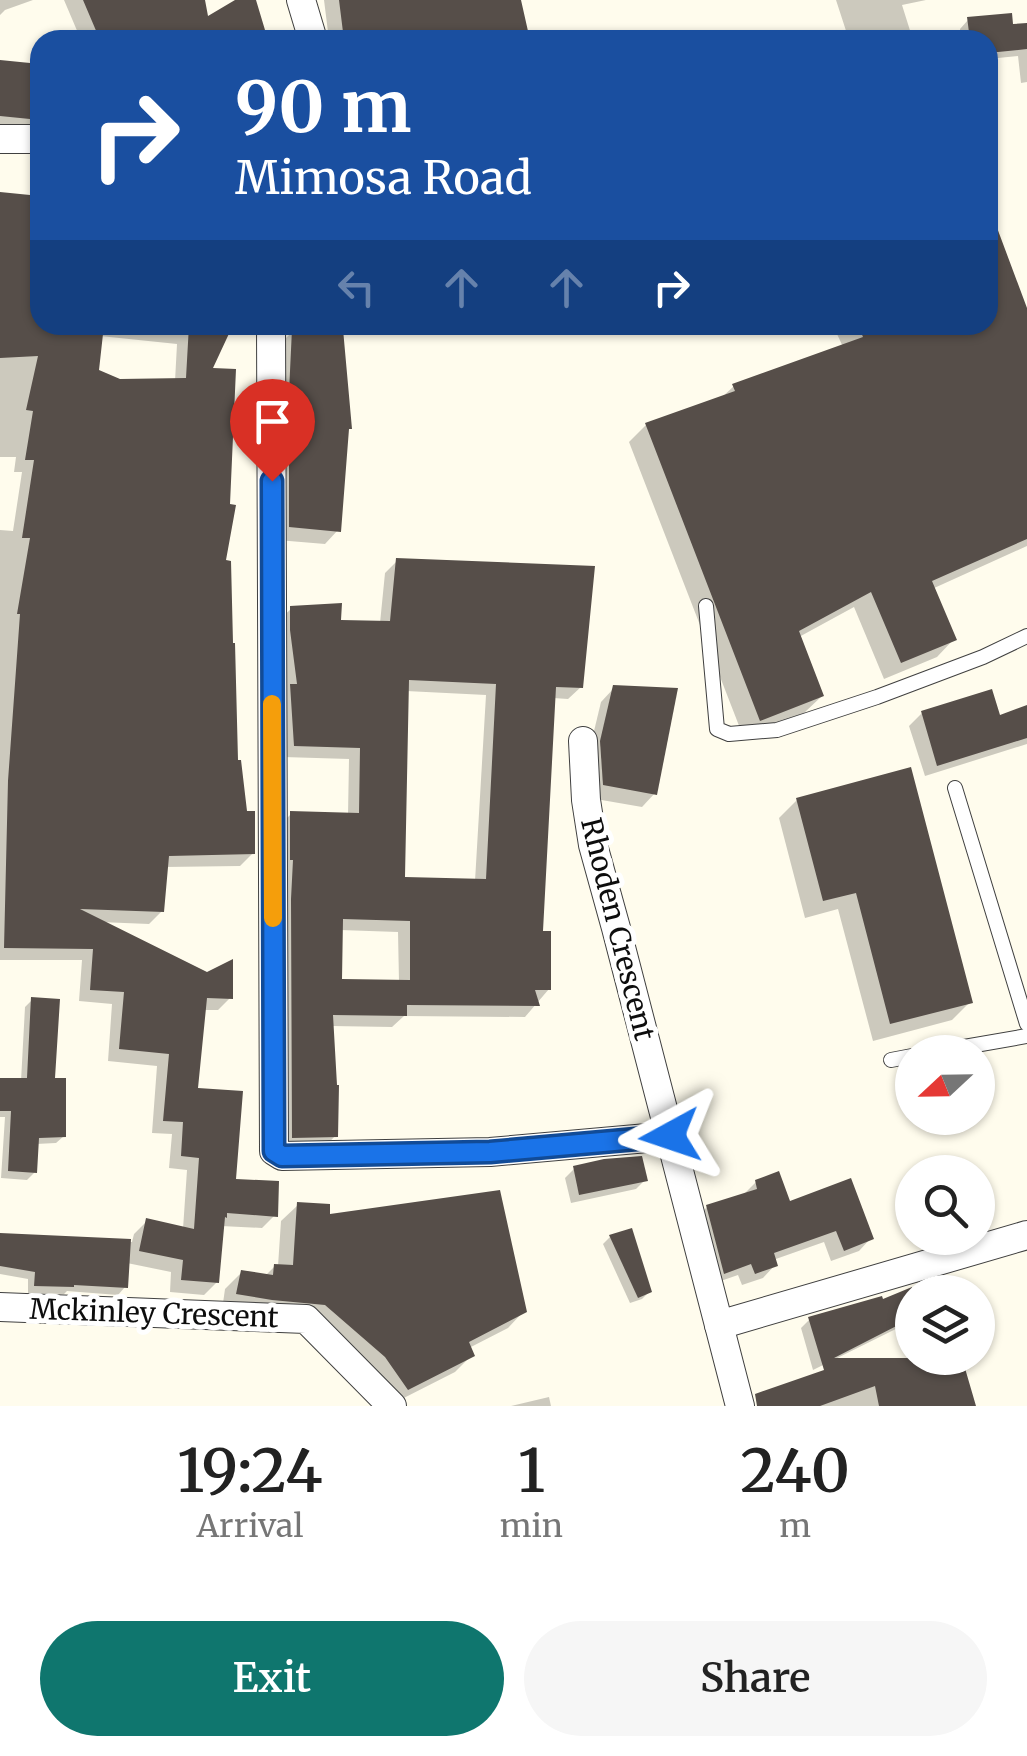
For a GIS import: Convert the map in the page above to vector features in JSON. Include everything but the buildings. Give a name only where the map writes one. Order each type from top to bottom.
[{"type":"street","points":[[300,0],[310,30]]},
{"type":"street","points":[[0,139],[30,139]]},
{"type":"street","points":[[272,335],[274,1151],[282,1156],[471,1153],[670,1136]]},
{"type":"street","name":"Rhoden Crescent","points":[[583,740],[593,846],[740,1406]]},
{"type":"street","points":[[720,1324],[1027,1235]]},
{"type":"street","name":"Mckinley Crescent","points":[[0,1306],[306,1319],[392,1406]]},
{"type":"lane","points":[[706,606],[717,729],[729,734],[777,730],[877,698],[1027,636]]},
{"type":"lane","points":[[955,788],[1027,1024]]},
{"type":"lane","points":[[995,1042],[1027,1036]]},
{"type":"lane","points":[[890,1060],[895,1059]]},
{"type":"slow traffic","points":[[272,704],[273,918]]},
{"type":"route","points":[[272,481],[274,1151],[282,1156],[490,1152],[670,1136]]}]
